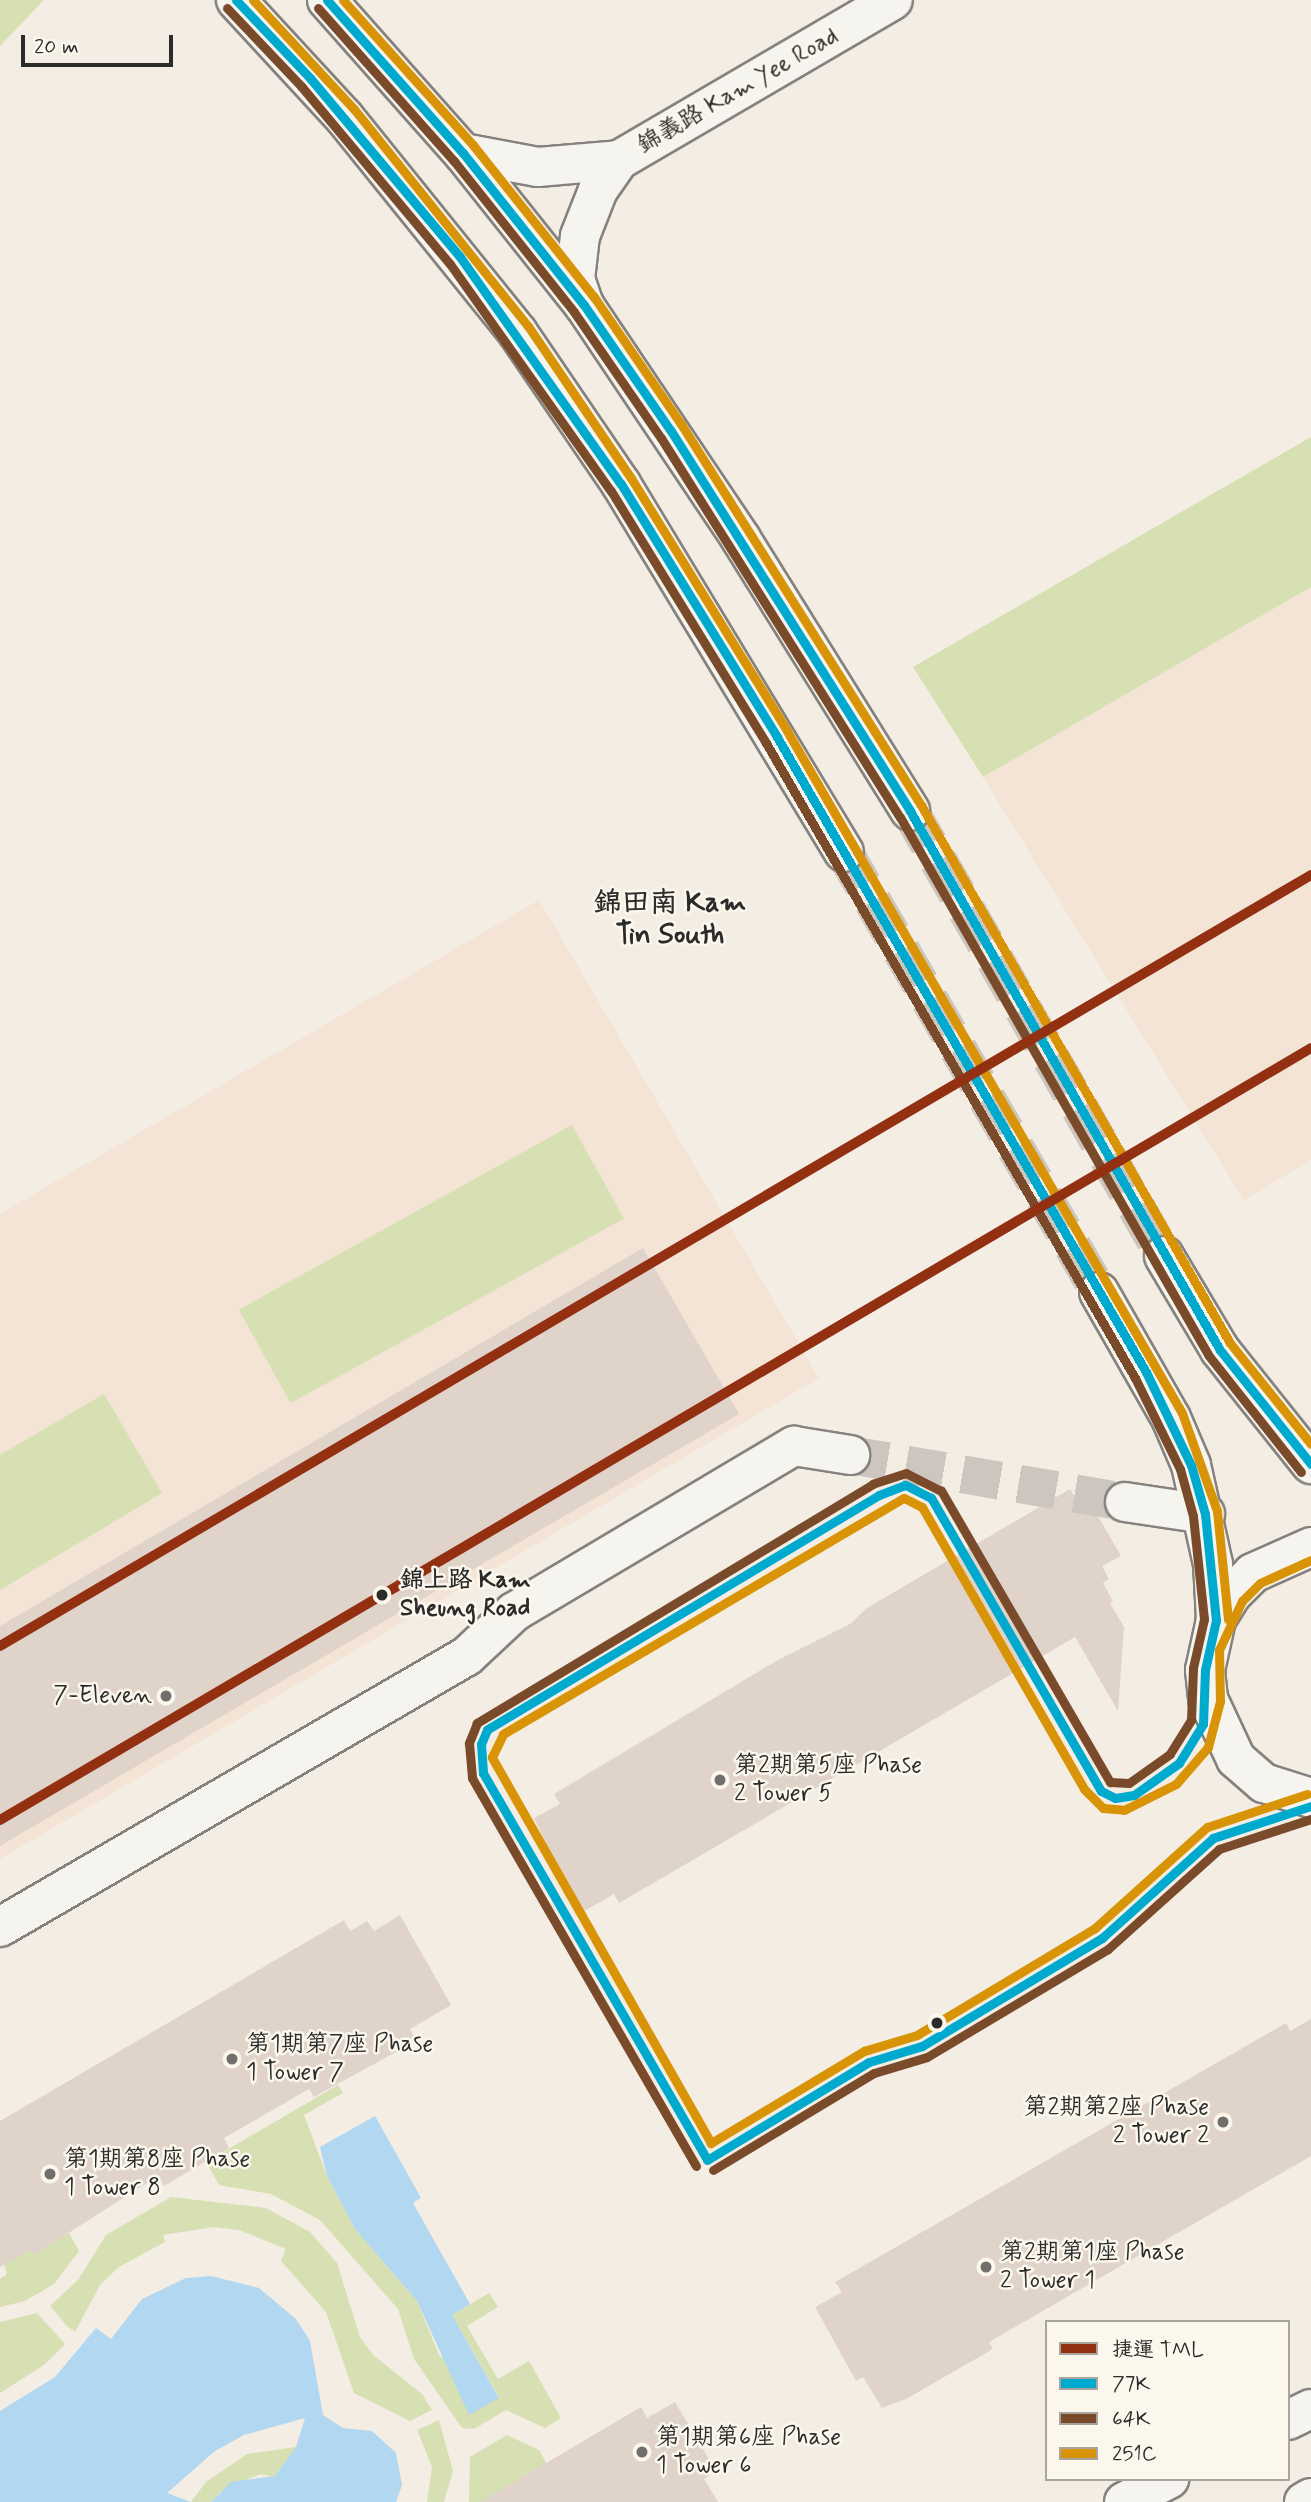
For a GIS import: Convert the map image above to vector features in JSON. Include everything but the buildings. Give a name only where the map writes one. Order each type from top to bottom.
[{"type":"street","points":[[236,0],[344,117],[518,332],[621,484],[844,852]]},
{"type":"street","points":[[327,0],[463,153],[584,305],[741,539],[910,811]]},
{"type":"street","name":"錦義路 Kam Yee Road","points":[[584,305],[575,279],[580,236],[598,190],[619,160],[893,0]]},
{"type":"street","name":"錦義路 Kam Yee Road","points":[[463,153],[538,167],[619,160]]},
{"type":"street","points":[[1164,1256],[1220,1350],[1311,1464]]},
{"type":"street","points":[[1099,1292],[1171,1418],[1205,1514],[1216,1620],[1205,1670],[1220,1732],[1236,1759],[1264,1783],[1311,1798]]},
{"type":"street","points":[[0,1927],[467,1656],[514,1612],[794,1446],[850,1455]]},
{"type":"street","points":[[1125,1502],[1205,1514]]},
{"type":"street","points":[[1216,1620],[1253,1573],[1311,1547]]},
{"type":"street","points":[[1290,2419],[1311,2409]]},
{"type":"street","points":[[1124,2502],[1165,2481]]},
{"type":"street","points":[[1304,2502],[1311,2498]]},
{"type":"shaded area","points":[[1311,587],[1311,1160],[1244,1200],[983,777]]},
{"type":"shaded area","points":[[539,900],[819,1378],[0,1859],[0,1214]]},
{"type":"green space","points":[[0,0],[44,0],[0,46]]},
{"type":"green space","points":[[1311,437],[1311,587],[983,777],[913,667]]},
{"type":"green space","points":[[572,1125],[624,1219],[291,1403],[239,1310]]},
{"type":"green space","points":[[104,1394],[162,1493],[0,1590],[0,1455]]},
{"type":"green space","points":[[338,2085],[343,2093],[304,2115],[327,2176],[355,2229],[417,2301],[439,2355],[499,2397],[452,2315],[489,2293],[498,2307],[467,2326],[498,2379],[529,2361],[561,2418],[545,2428],[506,2410],[474,2429],[462,2428],[414,2359],[398,2309],[320,2220],[271,2194],[219,2185],[206,2162]]},
{"type":"green space","points":[[171,2197],[266,2208],[310,2232],[337,2263],[360,2337],[373,2355],[422,2394],[432,2410],[410,2421],[354,2393],[326,2312],[281,2261],[286,2249],[239,2230],[213,2227],[163,2235],[165,2242],[119,2267],[100,2285],[75,2332],[67,2326],[50,2306],[78,2280],[106,2235]]},
{"type":"green space","points":[[69,2233],[79,2251],[54,2284],[25,2301],[0,2307],[0,2279],[7,2274],[0,2250],[39,2250]]},
{"type":"green space","points":[[37,2313],[65,2344],[44,2365],[0,2393],[0,2322]]},
{"type":"green space","points":[[439,2420],[453,2471],[444,2502],[427,2502],[432,2467],[417,2430]]},
{"type":"green space","points":[[507,2435],[539,2450],[551,2471],[498,2502],[469,2502],[470,2457]]},
{"type":"green space","points":[[296,2447],[275,2477],[260,2474],[220,2492],[211,2502],[191,2502],[206,2482],[247,2454]]},
{"type":"water","points":[[375,2116],[421,2198],[413,2203],[470,2304],[452,2315],[499,2398],[469,2415],[417,2301],[355,2229],[327,2176],[320,2147]]},
{"type":"water","points":[[211,2276],[259,2288],[296,2319],[310,2341],[323,2415],[343,2428],[372,2431],[396,2453],[402,2485],[396,2502],[211,2502],[231,2482],[275,2476],[296,2447],[305,2418],[244,2435],[215,2451],[167,2493],[191,2502],[0,2502],[0,2411],[55,2377],[96,2328],[111,2339],[142,2299],[186,2278]]},
{"type":"tunnel","points":[[910,811],[1164,1256]]},
{"type":"tunnel","points":[[844,852],[1099,1292]]},
{"type":"tunnel","points":[[850,1455],[1125,1502]]},
{"type":"metro line","name":"TML","points":[[0,1646],[1311,875]]},
{"type":"metro line","name":"TML","points":[[0,1820],[1311,1048]]},
{"type":"transit line","name":"77K","points":[[236,0],[310,78],[460,257],[621,484],[777,737],[1146,1372],[1191,1465],[1205,1514],[1216,1620],[1205,1670],[1203,1724],[1179,1763],[1134,1795],[1115,1798],[1101,1791],[931,1498],[905,1485],[879,1495],[487,1730],[481,1744],[483,1773],[707,2160]]},
{"type":"transit line","name":"251C","points":[[253,0],[354,109],[528,326],[631,478],[787,731],[1182,1413],[1217,1511],[1228,1619]]},
{"type":"transit line","name":"77K","points":[[327,0],[463,153],[584,305],[671,431],[910,811],[1220,1350],[1311,1464]]},
{"type":"transit line","name":"251C","points":[[343,0],[473,145],[594,297],[681,424],[921,805],[1230,1343],[1311,1444]]},
{"type":"transit line","name":"64K","points":[[227,8],[301,86],[450,264],[611,491],[766,743],[1135,1378],[1180,1469],[1193,1516],[1204,1619],[1193,1668],[1191,1720],[1170,1754],[1129,1783],[1110,1782],[941,1491],[906,1473],[873,1484],[477,1723],[469,1743],[472,1778],[696,2166]]},
{"type":"transit line","name":"64K","points":[[318,8],[454,161],[574,312],[661,438],[900,817],[1209,1356],[1301,1472]]},
{"type":"transit line","name":"251C","points":[[1307,1794],[1207,1827],[1095,1928],[917,2035],[864,2051],[711,2143],[492,1757],[503,1734],[904,1498],[922,1507],[1084,1789],[1103,1808],[1124,1810],[1176,1784],[1208,1747],[1220,1701],[1219,1650],[1242,1601],[1260,1583],[1311,1560]]},
{"type":"transit line","name":"77K","points":[[707,2160],[869,2062],[922,2046],[1102,1938],[1213,1838],[1311,1806]]},
{"type":"transit line","name":"64K","points":[[713,2170],[874,2073],[927,2057],[1108,1949],[1219,1849],[1311,1819]]},
{"type":"place","name":"錦上路 Kam Sheung Road","points":[[382,1595]]},
{"type":"place","name":"7-Eleven","points":[[166,1696]]},
{"type":"place","name":"第2期第5座 Phase 2 Tower 5","points":[[720,1780]]},
{"type":"place","name":"第1期第7座 Phase 1 Tower 7","points":[[232,2059]]},
{"type":"place","name":"第2期第2座 Phase 2 Tower 2","points":[[1223,2122]]},
{"type":"place","name":"第1期第8座 Phase 1 Tower 8","points":[[50,2174]]},
{"type":"place","name":"第2期第1座 Phase 2 Tower 1","points":[[986,2267]]},
{"type":"place","name":"第1期第6座 Phase 1 Tower 6","points":[[642,2452]]},
{"type":"district","name":"錦田南 Kam Tin South","points":[[670,920]]}]
